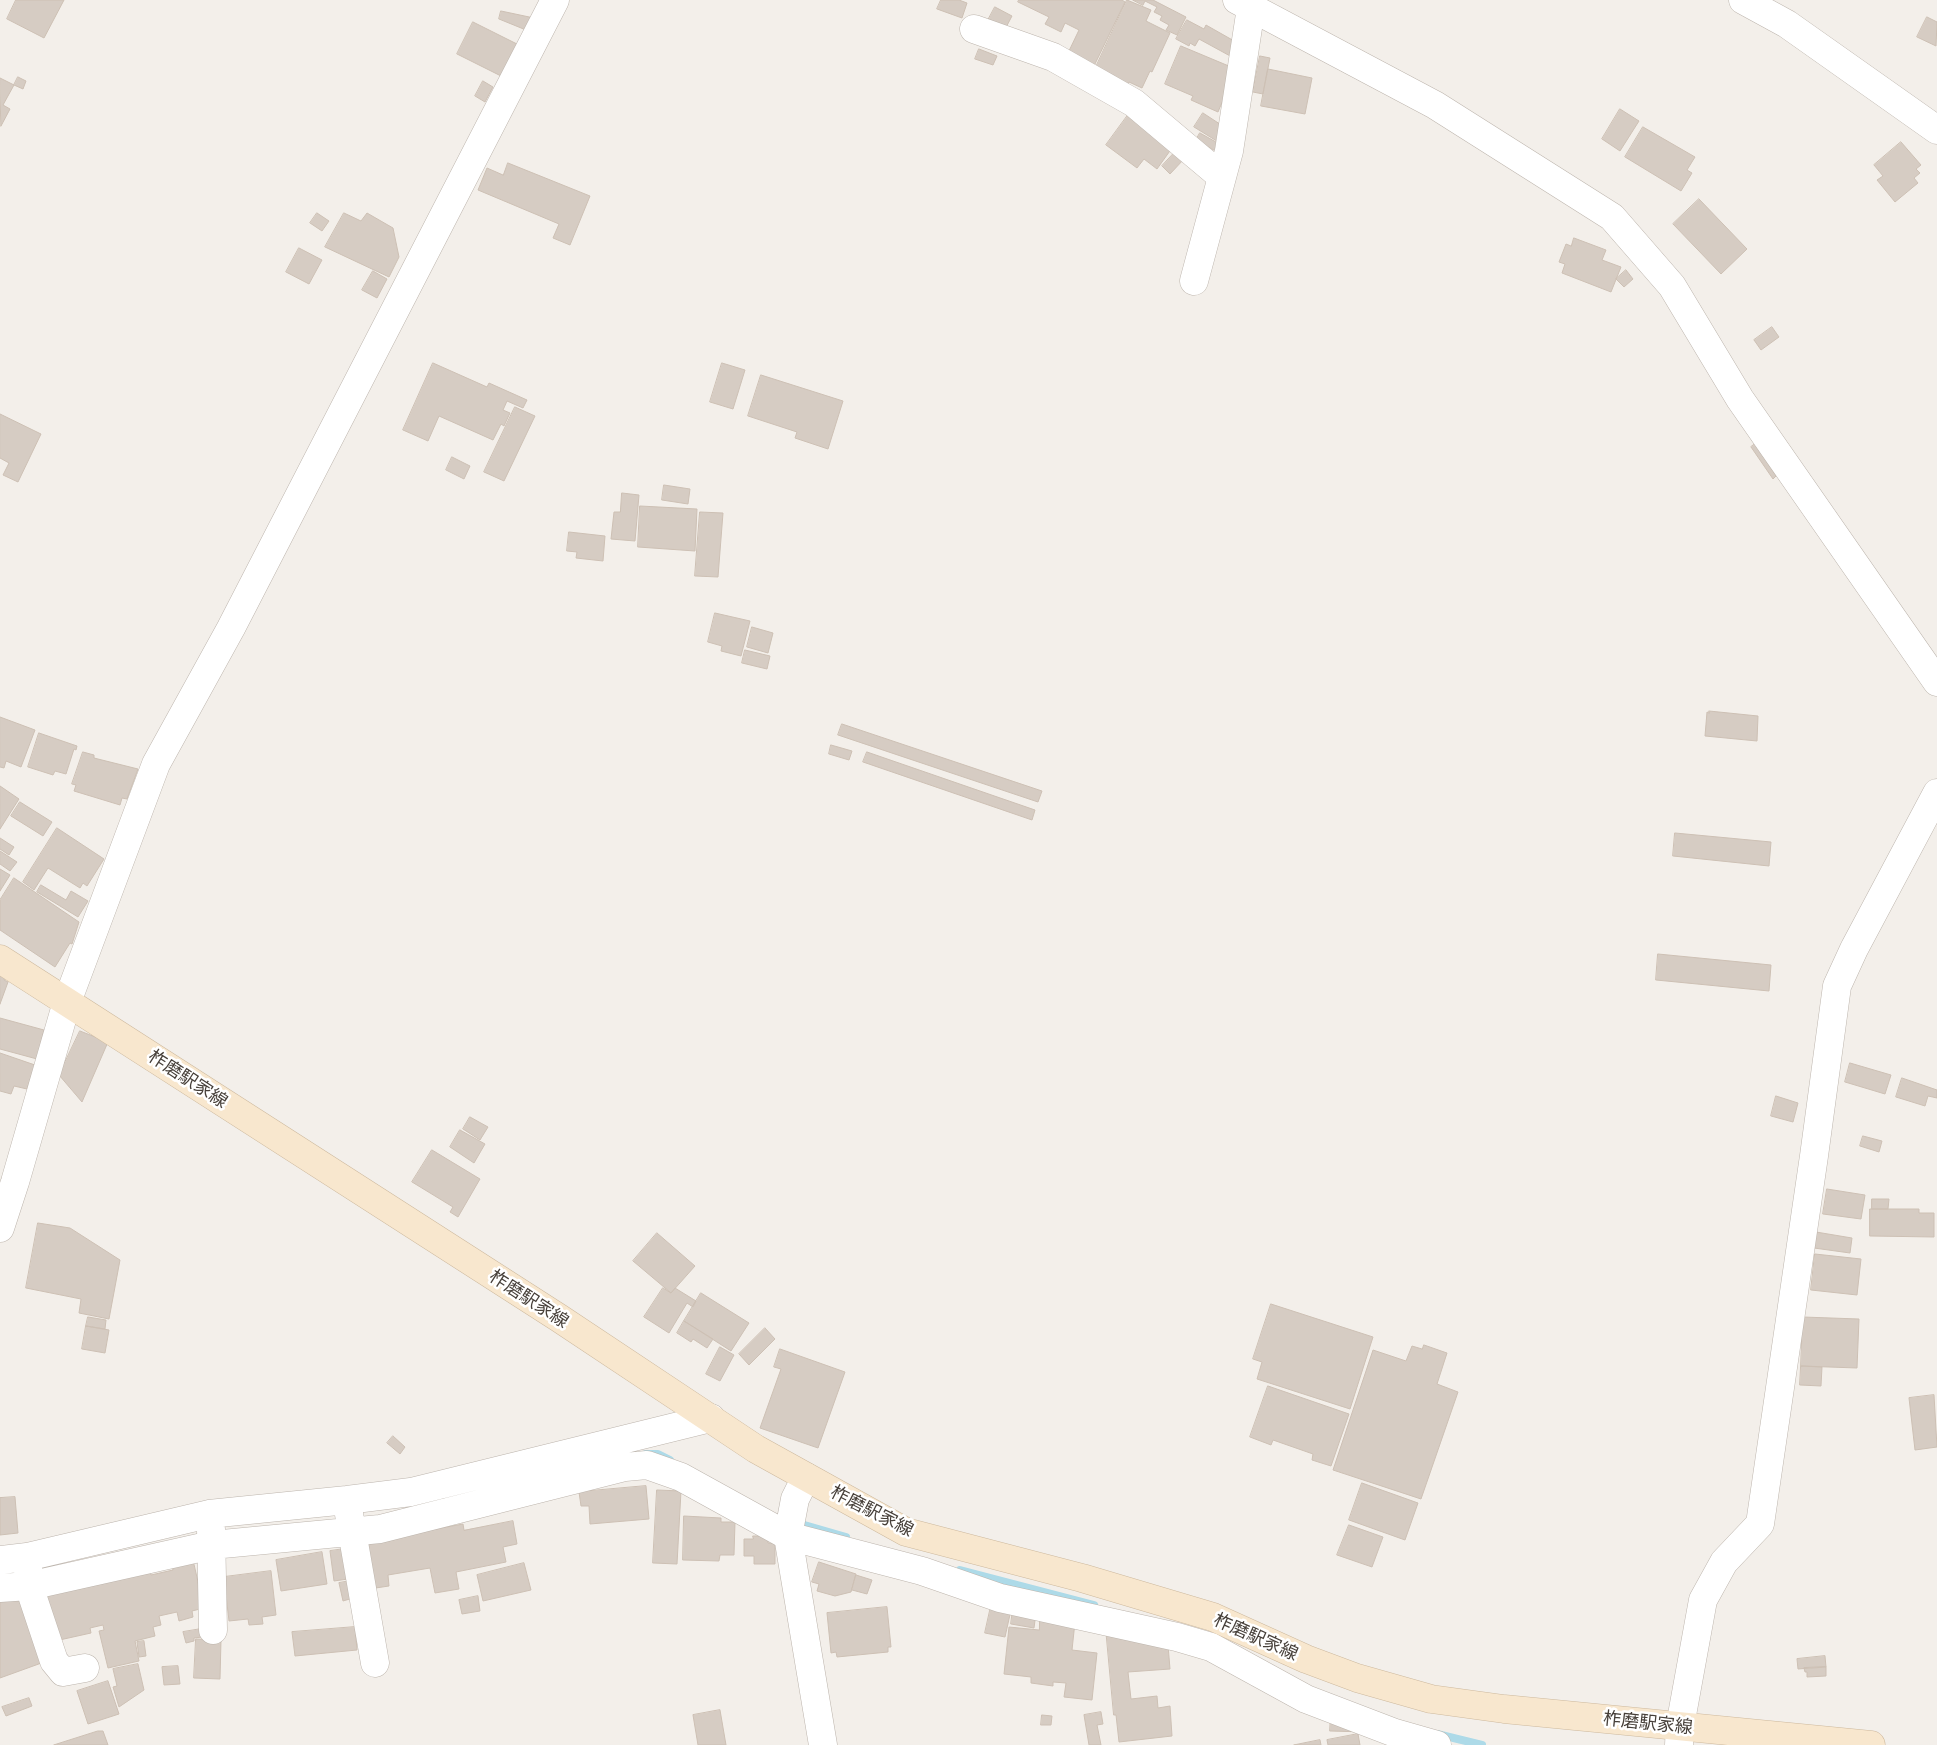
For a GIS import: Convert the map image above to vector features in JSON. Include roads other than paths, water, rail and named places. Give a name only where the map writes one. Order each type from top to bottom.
[{"type":"main road","name":"柞磨駅家線","points":[[0,959],[560,1318],[756,1449],[801,1488],[906,1532],[1082,1578],[1213,1617],[1306,1659],[1357,1678],[1431,1699],[1679,1736],[1870,1745]]},
{"type":"street","points":[[0,1228],[67,1002],[156,764],[231,628],[555,0]]},
{"type":"street","points":[[1743,0],[1787,24],[1937,130]]},
{"type":"street","points":[[1194,281],[1230,151],[1244,4],[1435,105],[1612,217],[1672,286],[1740,399],[1937,682]]},
{"type":"street","points":[[974,28],[1053,57],[1134,103],[1222,177]]},
{"type":"street","points":[[1679,1736],[1703,1600],[1724,1562],[1760,1524],[1837,986],[1854,949],[1937,793]]},
{"type":"street","points":[[0,1560],[27,1557],[209,1514],[411,1492],[711,1418]]},
{"type":"street","points":[[0,1588],[29,1586],[212,1545],[380,1529],[626,1467],[647,1465],[681,1477],[788,1536],[922,1572],[1000,1598],[1177,1636],[1211,1646],[1306,1698],[1395,1733],[1437,1745]]},
{"type":"street","points":[[801,1488],[788,1536],[823,1745]]},
{"type":"street","points":[[347,1500],[351,1532],[375,1662]]},
{"type":"street","points":[[209,1514],[212,1545],[214,1630]]},
{"type":"street","points":[[27,1557],[29,1586],[54,1661],[64,1672],[85,1668]]},
{"type":"waterway","points":[[646,1454],[658,1454],[670,1460]]},
{"type":"waterway","points":[[794,1522],[846,1537]]},
{"type":"waterway","points":[[960,1570],[1094,1605]]},
{"type":"waterway","points":[[1437,1734],[1482,1745]]}]
